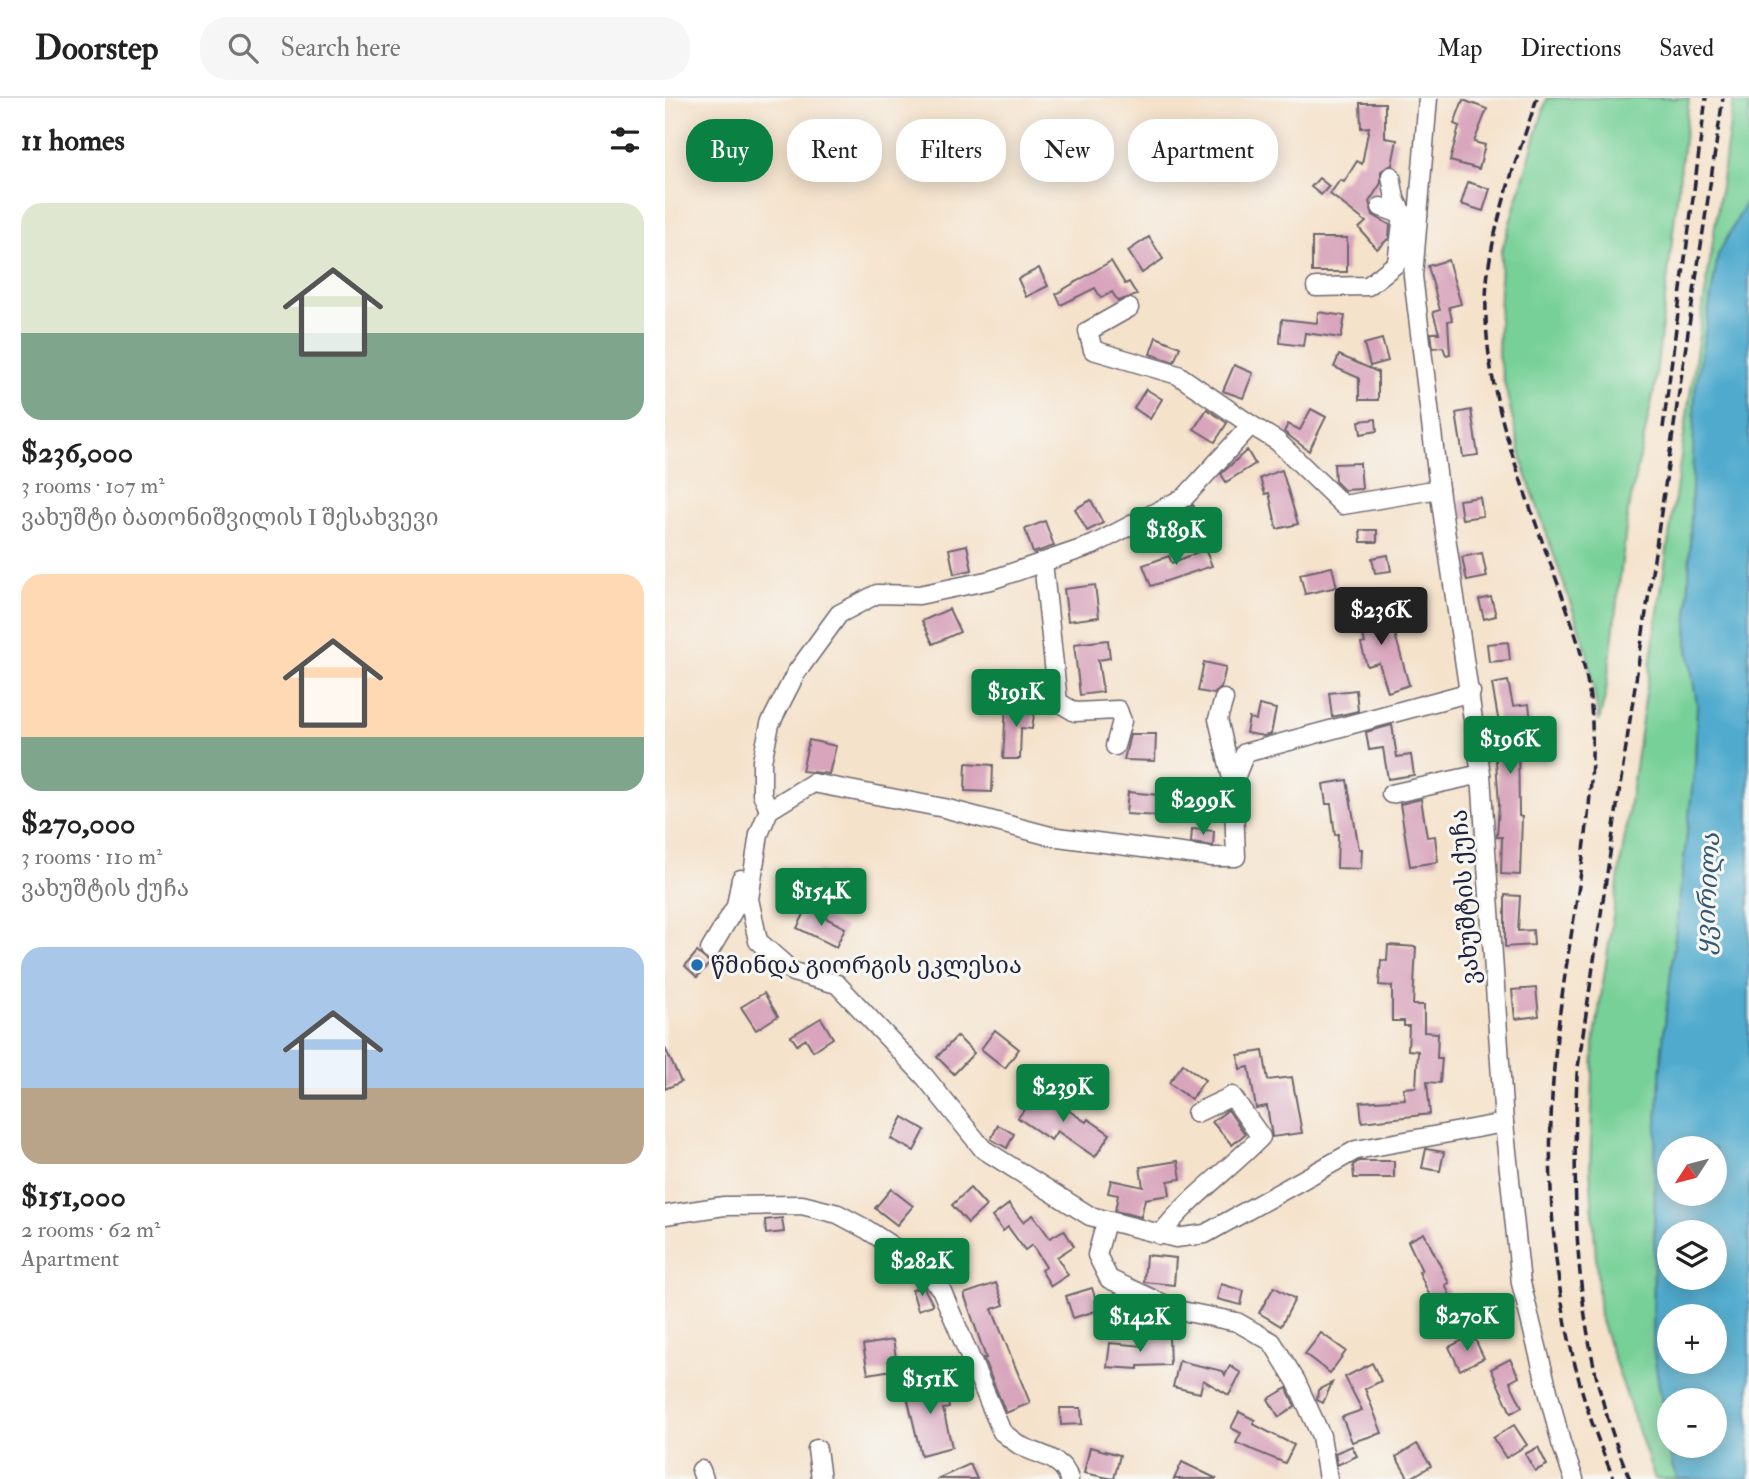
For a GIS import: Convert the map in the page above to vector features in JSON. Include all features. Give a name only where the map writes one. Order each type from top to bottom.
[{"type":"street","name":"ვახუშტის ქუჩა","points":[[1428,98],[1411,215],[1413,276],[1439,489],[1481,774],[1504,1122],[1521,1283],[1561,1443],[1574,1479]]},
{"type":"street","points":[[1391,176],[1395,199],[1411,215]]},
{"type":"street","points":[[1381,207],[1411,215]]},
{"type":"street","points":[[1316,286],[1368,286],[1397,263],[1411,215]]},
{"type":"street","points":[[1129,308],[1088,331],[1093,350],[1178,375],[1277,441],[1343,505],[1439,489]]},
{"type":"street","points":[[769,810],[762,794],[762,761],[770,724],[796,673],[839,614],[877,594],[919,596],[991,580],[1093,545],[1185,497],[1251,425]]},
{"type":"street","points":[[1043,562],[1058,702],[1075,712],[1118,710],[1122,721],[1115,746]]},
{"type":"street","points":[[1233,783],[1245,753],[1471,692]]},
{"type":"street","points":[[1224,699],[1218,719],[1233,783],[1235,857],[1212,857],[1050,836],[944,808],[813,783],[769,810],[759,834],[749,899],[758,941],[793,972],[837,984],[856,1001],[925,1077],[983,1149],[1090,1216],[1160,1235],[1176,1238],[1205,1234],[1356,1150],[1504,1122]]},
{"type":"street","points":[[1391,794],[1481,774]]},
{"type":"street","points":[[711,950],[736,906],[744,866],[754,865]]},
{"type":"street","points":[[1160,1235],[1183,1205],[1229,1170],[1261,1137],[1232,1096],[1196,1113]]},
{"type":"street","points":[[667,1211],[724,1206],[802,1205],[838,1214],[895,1248],[931,1275],[941,1289],[1002,1432],[1022,1447],[1051,1457],[1067,1472],[1069,1479]]},
{"type":"street","points":[[1107,1222],[1097,1255],[1109,1279],[1177,1310],[1237,1322],[1272,1342],[1296,1381],[1321,1436],[1328,1479]]},
{"type":"street","points":[[817,1449],[821,1479]]},
{"type":"green space","points":[[1547,98],[1689,98],[1654,391],[1628,512],[1606,693],[1599,721],[1587,651],[1524,468],[1498,356],[1501,253]]},
{"type":"green space","points":[[1734,98],[1749,98],[1749,197],[1718,255],[1695,392],[1687,643],[1697,704],[1695,764],[1662,1049],[1655,1153],[1653,1348],[1659,1388],[1657,1388],[1657,1458],[1671,1458],[1678,1479],[1655,1479],[1600,1318],[1590,1170],[1594,1044]]},
{"type":"water","name":"ყვირილა","points":[[1749,197],[1749,1479],[1678,1479],[1671,1458],[1727,1458],[1727,1388],[1659,1388],[1657,1374],[1727,1374],[1727,1304],[1657,1304],[1657,1373],[1653,1348],[1655,1153],[1662,1049],[1695,764],[1697,704],[1687,643],[1695,392],[1718,255]]},
{"type":"building","points":[[1463,100],[1487,109],[1474,142],[1485,145],[1479,169],[1450,161],[1459,126],[1454,124]]},
{"type":"building","points":[[1360,103],[1385,103],[1385,138],[1397,140],[1392,165],[1381,171],[1381,183],[1369,202],[1373,215],[1390,225],[1389,238],[1377,249],[1359,228],[1366,222],[1330,194],[1340,180],[1344,182],[1357,161],[1362,164],[1369,127],[1361,128]]},
{"type":"building","points":[[1319,178],[1329,186],[1321,195],[1311,187]]},
{"type":"building","points":[[1468,182],[1490,189],[1483,211],[1461,204]]},
{"type":"building","points":[[1149,237],[1163,259],[1142,273],[1128,251]]},
{"type":"building","points":[[1312,238],[1347,238],[1347,272],[1312,272]]},
{"type":"building","points":[[1448,260],[1461,304],[1449,307],[1452,320],[1448,321],[1450,354],[1446,355],[1443,347],[1433,348],[1431,333],[1439,333],[1433,312],[1440,310],[1428,266]]},
{"type":"building","points":[[1111,261],[1125,284],[1129,282],[1137,295],[1118,301],[1112,292],[1101,298],[1095,288],[1061,305],[1056,294]]},
{"type":"building","points":[[1039,268],[1048,286],[1026,297],[1018,279]]},
{"type":"building","points":[[1318,312],[1345,316],[1341,338],[1305,333],[1303,346],[1280,343],[1282,319],[1317,323]]},
{"type":"building","points":[[1156,337],[1180,347],[1174,362],[1150,354]]},
{"type":"building","points":[[1382,339],[1388,361],[1370,366],[1364,344]]},
{"type":"building","points":[[1339,355],[1378,372],[1378,400],[1359,400],[1359,378],[1334,367]]},
{"type":"building","points":[[1234,365],[1253,373],[1243,398],[1223,391]]},
{"type":"building","points":[[1146,389],[1162,399],[1150,419],[1134,408]]},
{"type":"building","points":[[1207,409],[1227,423],[1215,442],[1194,429]]},
{"type":"building","points":[[1311,409],[1326,417],[1309,451],[1284,432],[1288,424],[1300,430]]},
{"type":"building","points":[[1471,410],[1478,455],[1463,457],[1456,413]]},
{"type":"building","points":[[1376,419],[1377,431],[1361,434],[1359,421]]},
{"type":"building","points":[[1247,450],[1255,464],[1226,482],[1221,474]]},
{"type":"building","points":[[1360,463],[1362,489],[1344,490],[1335,481],[1334,464]]},
{"type":"building","points":[[1282,470],[1298,524],[1277,529],[1269,493],[1265,494],[1260,478]]},
{"type":"building","points":[[1480,497],[1483,516],[1462,519],[1459,500]]},
{"type":"building","points":[[1091,500],[1103,523],[1087,531],[1075,509]]},
{"type":"building","points":[[1193,505],[1203,524],[1183,535],[1173,516]]},
{"type":"building","points":[[1045,521],[1054,546],[1033,553],[1025,529]]},
{"type":"building","points":[[1360,530],[1377,530],[1377,542],[1361,542]]},
{"type":"building","points":[[967,545],[972,570],[954,574],[949,549]]},
{"type":"building","points":[[1205,549],[1212,566],[1151,586],[1143,565],[1169,556],[1172,563]]},
{"type":"building","points":[[1482,553],[1487,577],[1467,581],[1462,557]]},
{"type":"building","points":[[1388,555],[1391,571],[1375,573],[1372,558]]},
{"type":"building","points":[[1332,567],[1337,587],[1305,594],[1300,574]]},
{"type":"building","points":[[1095,585],[1099,617],[1068,621],[1064,589]]},
{"type":"building","points":[[1491,597],[1496,616],[1484,619],[1479,600]]},
{"type":"building","points":[[1382,606],[1390,635],[1395,634],[1409,685],[1388,692],[1379,663],[1367,666],[1361,644],[1365,643],[1360,623],[1351,625],[1348,615]]},
{"type":"building","points":[[949,609],[960,632],[933,644],[922,621]]},
{"type":"building","points":[[1108,640],[1110,658],[1098,660],[1103,692],[1080,695],[1074,644]]},
{"type":"building","points":[[1508,642],[1510,660],[1489,662],[1487,644]]},
{"type":"building","points":[[1204,662],[1226,667],[1221,688],[1214,694],[1198,691]]},
{"type":"building","points":[[1508,681],[1513,706],[1529,704],[1532,731],[1518,732],[1519,816],[1522,817],[1520,875],[1501,874],[1502,837],[1497,837],[1499,804],[1495,746],[1503,746],[1492,684]]},
{"type":"building","points":[[1356,690],[1358,711],[1332,717],[1329,693]]},
{"type":"building","points":[[1006,704],[1035,707],[1032,729],[1021,728],[1020,759],[1003,759]]},
{"type":"building","points":[[1259,705],[1276,709],[1271,734],[1264,736],[1246,733],[1249,718],[1256,720]]},
{"type":"building","points":[[1392,725],[1397,757],[1411,755],[1414,775],[1388,779],[1383,748],[1369,750],[1366,732]]},
{"type":"building","points":[[1130,734],[1156,734],[1155,761],[1124,760]]},
{"type":"building","points":[[809,740],[836,746],[829,774],[802,771]]},
{"type":"building","points":[[966,763],[993,765],[992,792],[965,791]]},
{"type":"building","points":[[1347,780],[1359,849],[1362,849],[1361,869],[1337,868],[1338,834],[1335,835],[1331,804],[1326,804],[1323,784]]},
{"type":"building","points":[[1128,792],[1159,795],[1158,816],[1126,814]]},
{"type":"building","points":[[1421,799],[1427,837],[1435,836],[1438,862],[1410,866],[1400,804]]},
{"type":"building","points":[[1192,829],[1214,831],[1213,846],[1191,843]]},
{"type":"building","points":[[816,871],[841,874],[840,889],[815,887]]},
{"type":"building","points":[[1505,895],[1520,896],[1518,931],[1533,930],[1534,945],[1505,947]]},
{"type":"building","points":[[807,908],[845,928],[836,947],[797,928]]},
{"type":"building","points":[[1388,945],[1416,947],[1413,1005],[1424,1005],[1424,1032],[1438,1033],[1437,1058],[1442,1058],[1440,1083],[1427,1082],[1430,1114],[1362,1122],[1360,1102],[1405,1099],[1403,1088],[1416,1087],[1418,1051],[1408,1050],[1409,1026],[1404,1026],[1404,1021],[1392,1021],[1392,986],[1379,985],[1381,960],[1387,961]]},
{"type":"building","name":"წმინდა გიორგის ეკლესია","points":[[697,952],[710,963],[697,977],[685,966]]},
{"type":"building","points":[[1536,988],[1539,1016],[1515,1019],[1512,990]]},
{"type":"building","points":[[764,993],[778,1016],[756,1030],[741,1007]]},
{"type":"building","points":[[821,1018],[833,1038],[813,1051],[806,1039],[797,1045],[791,1036]]},
{"type":"building","points":[[995,1030],[1019,1049],[1005,1068],[981,1049]]},
{"type":"building","points":[[957,1036],[974,1053],[954,1074],[937,1057]]},
{"type":"building","points":[[665,1048],[681,1082],[665,1089]]},
{"type":"building","points":[[1263,1051],[1268,1080],[1292,1077],[1302,1133],[1272,1137],[1267,1106],[1256,1108],[1249,1067],[1240,1069],[1238,1055]]},
{"type":"building","points":[[1183,1064],[1205,1080],[1191,1099],[1169,1083]]},
{"type":"building","points":[[1038,1090],[1086,1122],[1088,1119],[1110,1134],[1095,1157],[1057,1131],[1051,1140],[1018,1118]]},
{"type":"building","points":[[1228,1110],[1245,1134],[1232,1145],[1212,1122]]},
{"type":"building","points":[[903,1117],[925,1130],[914,1151],[891,1139]]},
{"type":"building","points":[[998,1125],[1014,1134],[1007,1148],[991,1139]]},
{"type":"building","points":[[1426,1149],[1444,1152],[1440,1171],[1422,1168]]},
{"type":"building","points":[[1178,1161],[1181,1179],[1168,1181],[1170,1195],[1145,1199],[1141,1217],[1115,1211],[1118,1195],[1108,1193],[1111,1180],[1143,1187],[1140,1167]]},
{"type":"building","points":[[1359,1161],[1394,1161],[1394,1178],[1354,1178],[1353,1165]]},
{"type":"building","points":[[970,1188],[986,1206],[968,1223],[952,1205]]},
{"type":"building","points":[[891,1189],[913,1206],[897,1225],[875,1208]]},
{"type":"building","points":[[1009,1204],[1023,1222],[1033,1215],[1050,1238],[1064,1230],[1074,1246],[1057,1257],[1068,1275],[1051,1286],[1041,1270],[1046,1267],[1032,1245],[1025,1250],[1008,1227],[1003,1231],[992,1217]]},
{"type":"building","points":[[782,1218],[784,1232],[766,1234],[765,1220]]},
{"type":"building","points":[[1424,1233],[1449,1283],[1445,1285],[1459,1314],[1440,1324],[1419,1272],[1422,1271],[1408,1241]]},
{"type":"building","points":[[1146,1255],[1176,1258],[1174,1285],[1144,1282]]},
{"type":"building","points":[[996,1283],[1004,1305],[992,1309],[1030,1403],[1006,1413],[983,1358],[986,1358],[964,1294]]},
{"type":"building","points":[[1221,1284],[1244,1291],[1241,1305],[1217,1299]]},
{"type":"building","points":[[923,1286],[933,1305],[918,1310],[912,1290]]},
{"type":"building","points":[[1274,1287],[1295,1299],[1281,1326],[1259,1313]]},
{"type":"building","points":[[1092,1288],[1099,1310],[1073,1318],[1066,1296]]},
{"type":"building","points":[[1321,1333],[1346,1351],[1330,1373],[1305,1354]]},
{"type":"building","points":[[1473,1335],[1484,1358],[1460,1370],[1449,1347]]},
{"type":"building","points":[[1144,1337],[1169,1337],[1170,1365],[1138,1366],[1138,1369],[1107,1367],[1110,1343],[1144,1346]]},
{"type":"building","points":[[893,1340],[898,1369],[868,1374],[863,1345]]},
{"type":"building","points":[[1510,1359],[1519,1377],[1510,1382],[1522,1407],[1511,1413],[1491,1369]]},
{"type":"building","points":[[1179,1361],[1223,1371],[1225,1375],[1230,1366],[1241,1373],[1229,1395],[1203,1380],[1200,1393],[1173,1387]]},
{"type":"building","points":[[1372,1363],[1381,1381],[1365,1389],[1382,1433],[1352,1442],[1342,1417],[1362,1410],[1345,1377]]},
{"type":"building","points":[[944,1380],[949,1408],[943,1409],[952,1447],[921,1455],[905,1388]]},
{"type":"building","points":[[1332,1383],[1323,1403],[1317,1400],[1318,1390]]},
{"type":"building","points":[[1287,1388],[1295,1407],[1279,1417],[1268,1399]]},
{"type":"building","points":[[1060,1408],[1081,1408],[1082,1424],[1061,1425]]},
{"type":"building","points":[[1239,1412],[1255,1420],[1253,1424],[1294,1445],[1285,1463],[1236,1443],[1241,1433],[1231,1428]]},
{"type":"building","points":[[1514,1425],[1527,1445],[1506,1458],[1493,1438]]},
{"type":"building","points":[[1417,1444],[1431,1466],[1409,1479],[1396,1457]]},
{"type":"building","points":[[1352,1446],[1357,1456],[1337,1465],[1335,1453]]},
{"type":"building","points":[[1090,1447],[1120,1455],[1114,1479],[1084,1473]]},
{"type":"building","points":[[1538,1447],[1547,1465],[1535,1471],[1525,1454]]},
{"type":"building","points":[[1182,1462],[1217,1479],[1174,1479]]},
{"type":"building","points":[[970,1464],[977,1479],[937,1479]]},
{"type":"railway","points":[[1537,98],[1496,229],[1487,285],[1486,322],[1496,396],[1505,432],[1574,629],[1590,699],[1590,797],[1553,1077],[1551,1194],[1563,1311],[1592,1424],[1614,1479]]},
{"type":"railway","points":[[1663,428],[1706,98]]},
{"type":"railway","points":[[1630,1479],[1611,1430],[1587,1331],[1577,1229],[1577,1074],[1723,98]]},
{"type":"place","name":"წმინდა გიორგის ეკლესია","points":[[697,965]]}]
